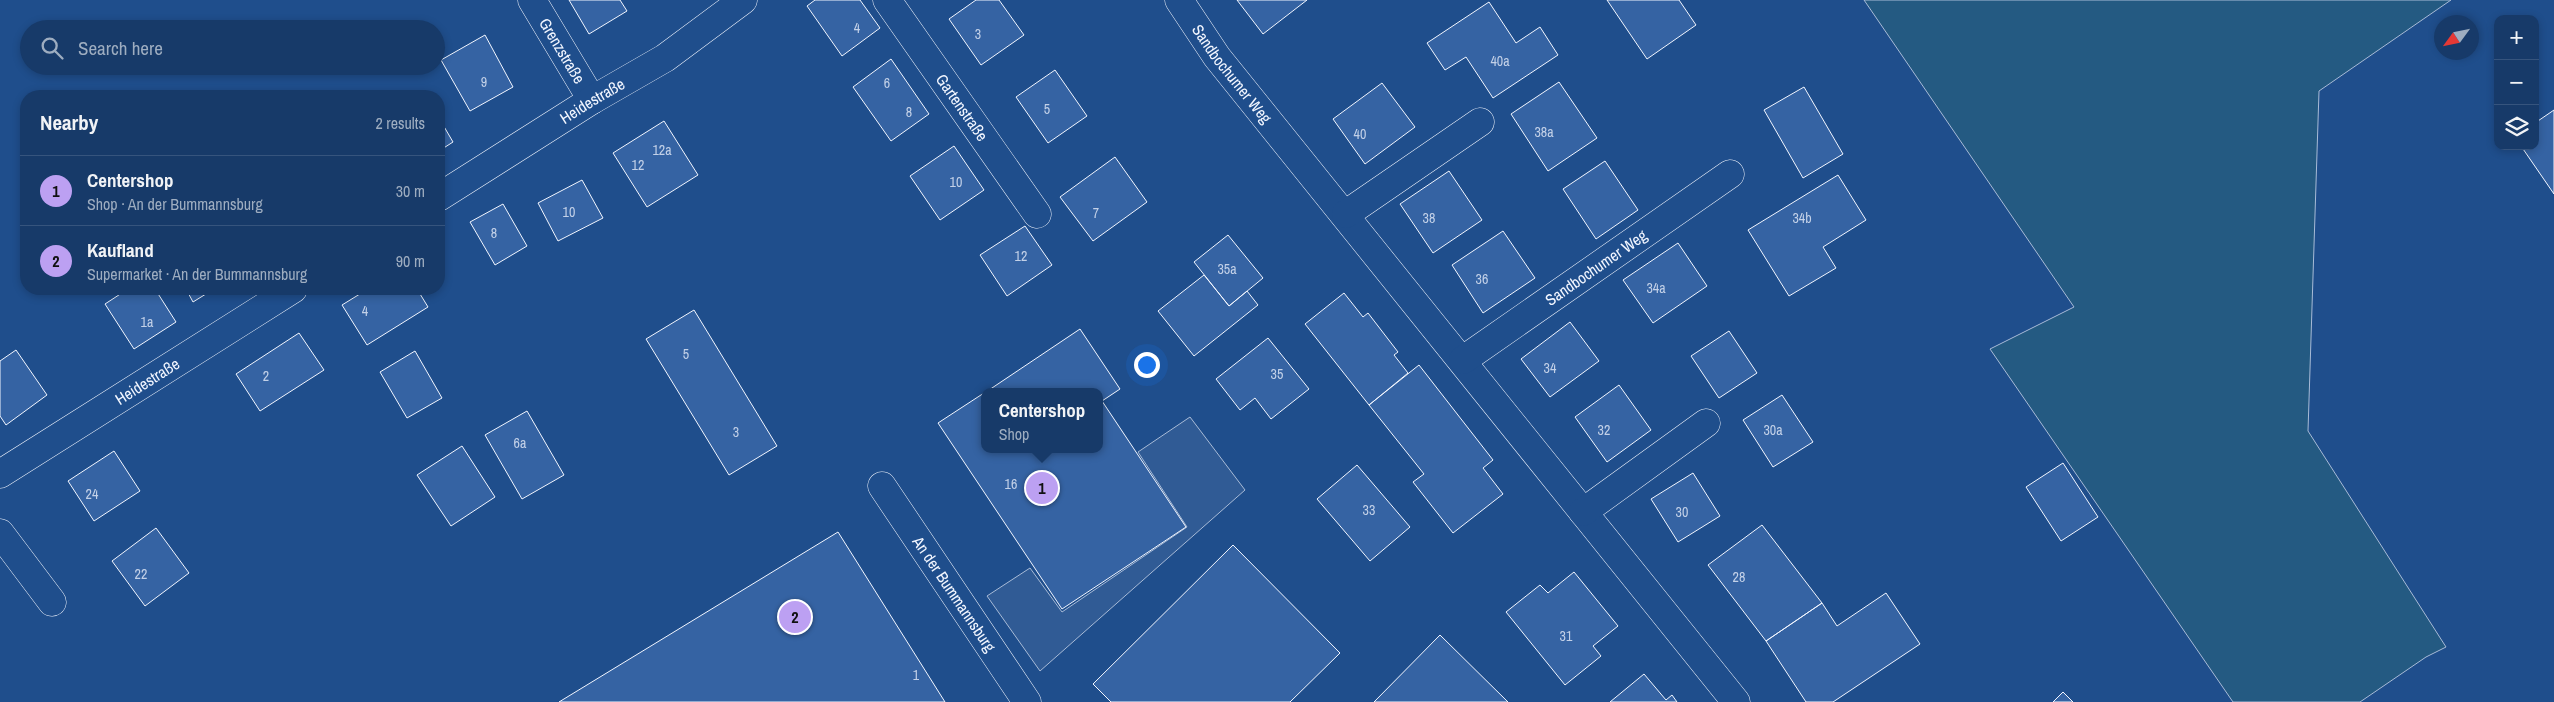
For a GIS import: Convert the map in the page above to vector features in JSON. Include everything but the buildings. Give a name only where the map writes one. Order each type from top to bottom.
[{"type":"street","name":"Grenzstraße","points":[[532,0],[592,100]]},
{"type":"street","name":"Heidestraße","points":[[445,193],[592,100],[664,58],[743,0]]},
{"type":"street","name":"Gartenstraße","points":[[887,0],[1037,214]]},
{"type":"street","name":"Sandbochumer Weg","points":[[1179,0],[1217,57],[1346,214],[1736,702]]},
{"type":"street","points":[[1346,214],[1480,122]]},
{"type":"street","name":"Sandbochumer Weg","points":[[1463,360],[1730,174]]},
{"type":"street","name":"Heidestraße","points":[[0,474],[283,295]]},
{"type":"street","points":[[1583,512],[1706,423]]},
{"type":"street","name":"An der Bummannsburg","points":[[882,486],[1028,702]]},
{"type":"street","points":[[0,533],[52,602]]},
{"type":"shaded area","points":[[1864,0],[2451,0],[2319,91],[2308,431],[2446,647],[2426,657],[2360,702],[2233,702],[1990,349],[2074,307]]},
{"type":"shaded area","points":[[1190,417],[1245,490],[1040,671],[987,596],[1030,568],[1062,612],[1187,527],[1138,452]]},
{"type":"place","name":"Centershop","points":[[1042,488]]},
{"type":"place","name":"Kaufland","points":[[795,617]]}]
